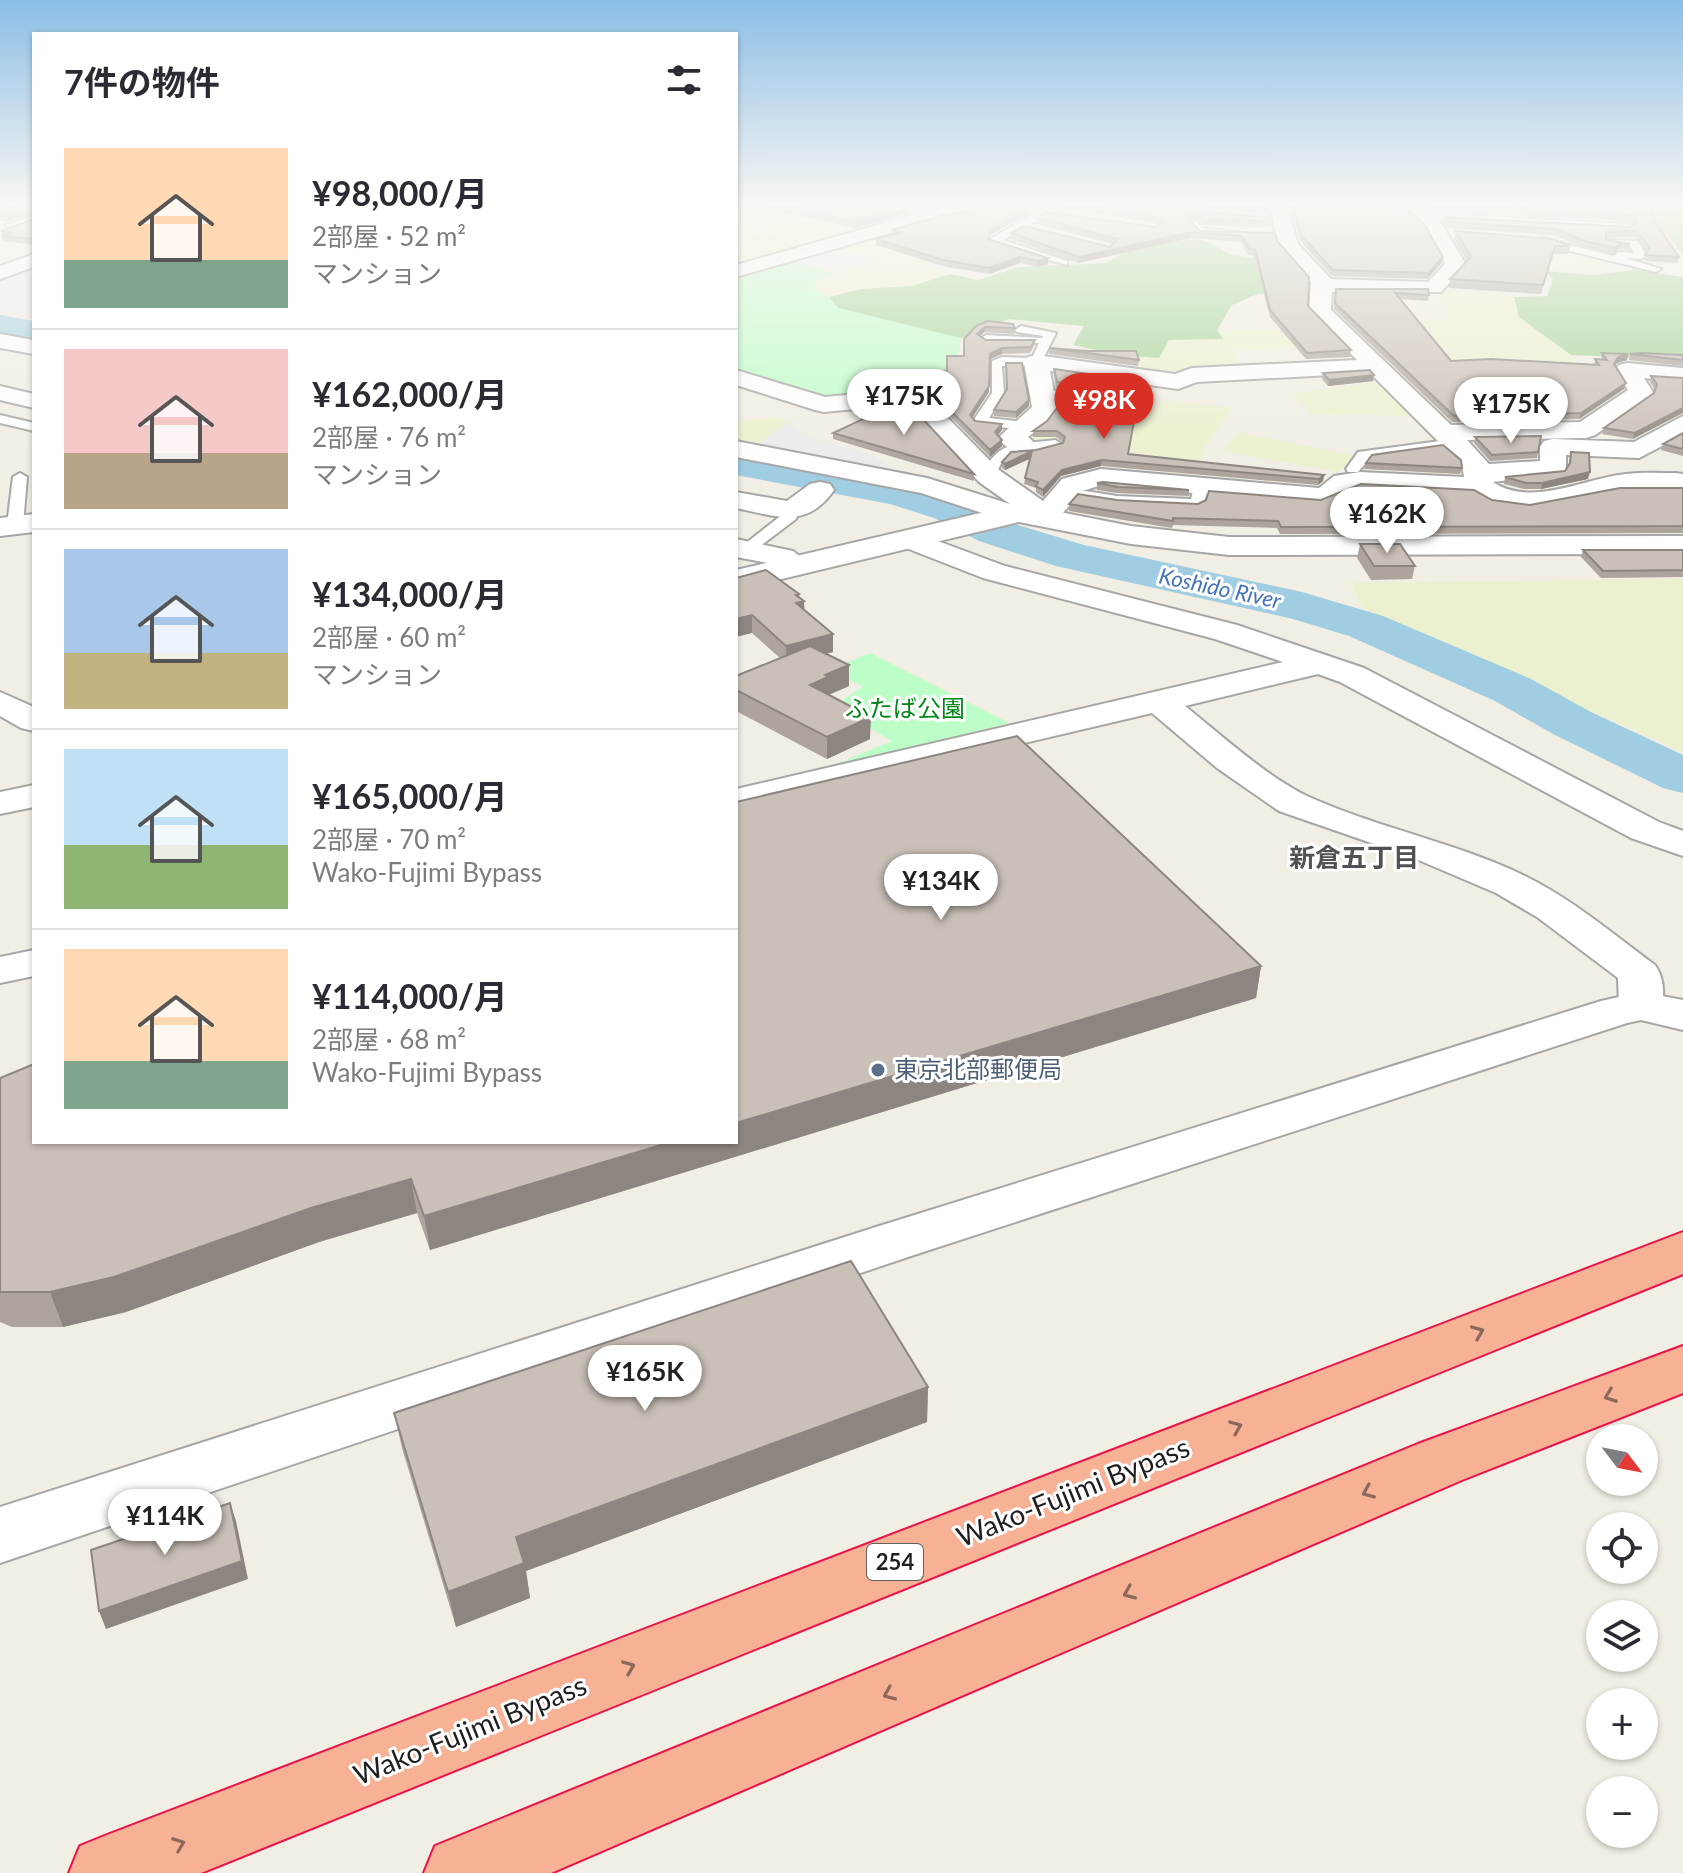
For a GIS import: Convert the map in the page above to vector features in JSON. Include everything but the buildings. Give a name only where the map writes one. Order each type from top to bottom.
[{"type":"highway","name":"Wako-Fujimi Bypass","points":[[107,1873],[1683,1252]]},
{"type":"highway","points":[[462,1873],[1440,1462],[1683,1369]]},
{"type":"street","points":[[1322,291],[1320,311],[1475,463],[1479,480],[1496,495],[1550,499],[1625,482],[1683,482]]},
{"type":"street","points":[[0,341],[32,347]]},
{"type":"street","points":[[1025,436],[1045,408],[1041,351],[1178,382],[1192,375],[1377,366]]},
{"type":"street","points":[[1450,438],[1586,430],[1641,392],[1627,370],[1683,375]]},
{"type":"street","points":[[738,378],[824,405],[878,399],[930,414],[989,476],[1037,510],[738,580]]},
{"type":"street","points":[[1016,515],[1052,508],[1072,485],[1101,477],[1319,496],[1328,495],[1344,482],[1360,480],[1479,480],[1553,468],[1553,447],[1639,450],[1683,424]]},
{"type":"street","points":[[738,449],[927,486],[1016,515],[1131,535],[1229,546],[1683,545]]},
{"type":"street","points":[[1541,546],[1519,522],[1522,518],[1578,511],[1645,490],[1683,489]]},
{"type":"street","points":[[738,500],[792,511],[820,490]]},
{"type":"street","points":[[911,540],[994,572],[1226,632],[1352,675],[1645,830],[1683,844]]},
{"type":"street","points":[[741,549],[782,557],[797,566]]},
{"type":"street","points":[[738,799],[1319,664]]},
{"type":"street","points":[[0,702],[32,720]]},
{"type":"street","points":[[0,1535],[895,1241],[1603,1015],[1662,1010],[1640,974],[1552,908],[1473,866],[1292,803],[1230,760],[1160,703]]},
{"type":"street","points":[[0,803],[32,796]]},
{"type":"street","points":[[0,970],[32,963]]},
{"type":"lane","points":[[1021,330],[1050,333],[1041,351],[996,364],[998,393],[980,421],[1055,444]]},
{"type":"lane","points":[[986,339],[1041,351]]},
{"type":"lane","points":[[1042,394],[1136,399]]},
{"type":"lane","points":[[0,419],[32,427]]},
{"type":"lane","points":[[989,476],[997,457],[1025,436]]},
{"type":"lane","points":[[1353,469],[1363,455],[1450,438]]},
{"type":"lane","points":[[0,493],[19,484],[16,525]]},
{"type":"lane","points":[[741,549],[791,516],[792,511]]},
{"type":"green space","points":[[738,291],[817,291],[829,297],[838,308],[961,338],[955,369],[892,387],[826,400],[738,370]]},
{"type":"green space","points":[[817,291],[852,291],[829,297]]},
{"type":"green space","points":[[852,291],[1305,292],[1258,294],[1232,305],[1217,330],[1223,339],[1169,340],[1159,358],[1117,355],[1073,345],[1084,326],[1009,319],[961,338],[955,369],[892,387],[738,369],[738,320],[821,308],[829,297]]},
{"type":"green space","points":[[1438,291],[1514,297],[1519,317],[1571,355],[1575,369],[1449,361],[1433,342],[1360,342],[1336,317],[1444,320]]},
{"type":"green space","points":[[1549,291],[1683,291],[1683,360],[1571,355],[1519,317],[1514,297],[1547,296]]},
{"type":"green space","points":[[1217,330],[1326,330],[1346,348],[1232,349],[1244,371],[1177,378],[1143,375],[1137,357],[1158,357],[1169,340],[1222,339]]},
{"type":"green space","points":[[1378,381],[1415,416],[1311,414],[1291,394]]},
{"type":"green space","points":[[1162,399],[1232,408],[1201,453],[1203,464],[1066,441],[1028,444],[1024,432],[1053,409],[1147,415]]},
{"type":"green space","points":[[780,417],[787,423],[751,449],[738,446],[738,421]]},
{"type":"green space","points":[[1238,432],[1355,456],[1338,472],[1224,451]]},
{"type":"green space","points":[[1683,579],[1683,752],[1363,609],[1352,583]]},
{"type":"green space","name":"ふたば公園","points":[[870,653],[1009,723],[829,767],[892,741],[833,707],[863,686],[827,671]]},
{"type":"shaded area","points":[[0,291],[32,291],[32,319],[0,313]]},
{"type":"shaded area","points":[[787,423],[806,435],[873,456],[913,479],[751,449]]},
{"type":"waterway","name":"Koshido River","points":[[0,325],[32,331]]},
{"type":"waterway","name":"Koshido River","points":[[738,463],[898,493],[949,509],[995,532],[1072,556],[1302,606],[1366,626],[1513,690],[1572,723],[1683,776]]},
{"type":"place","name":"東京北部郵便局","points":[[878,1070]]},
{"type":"district","name":"新倉五丁目","points":[[1354,858]]}]
